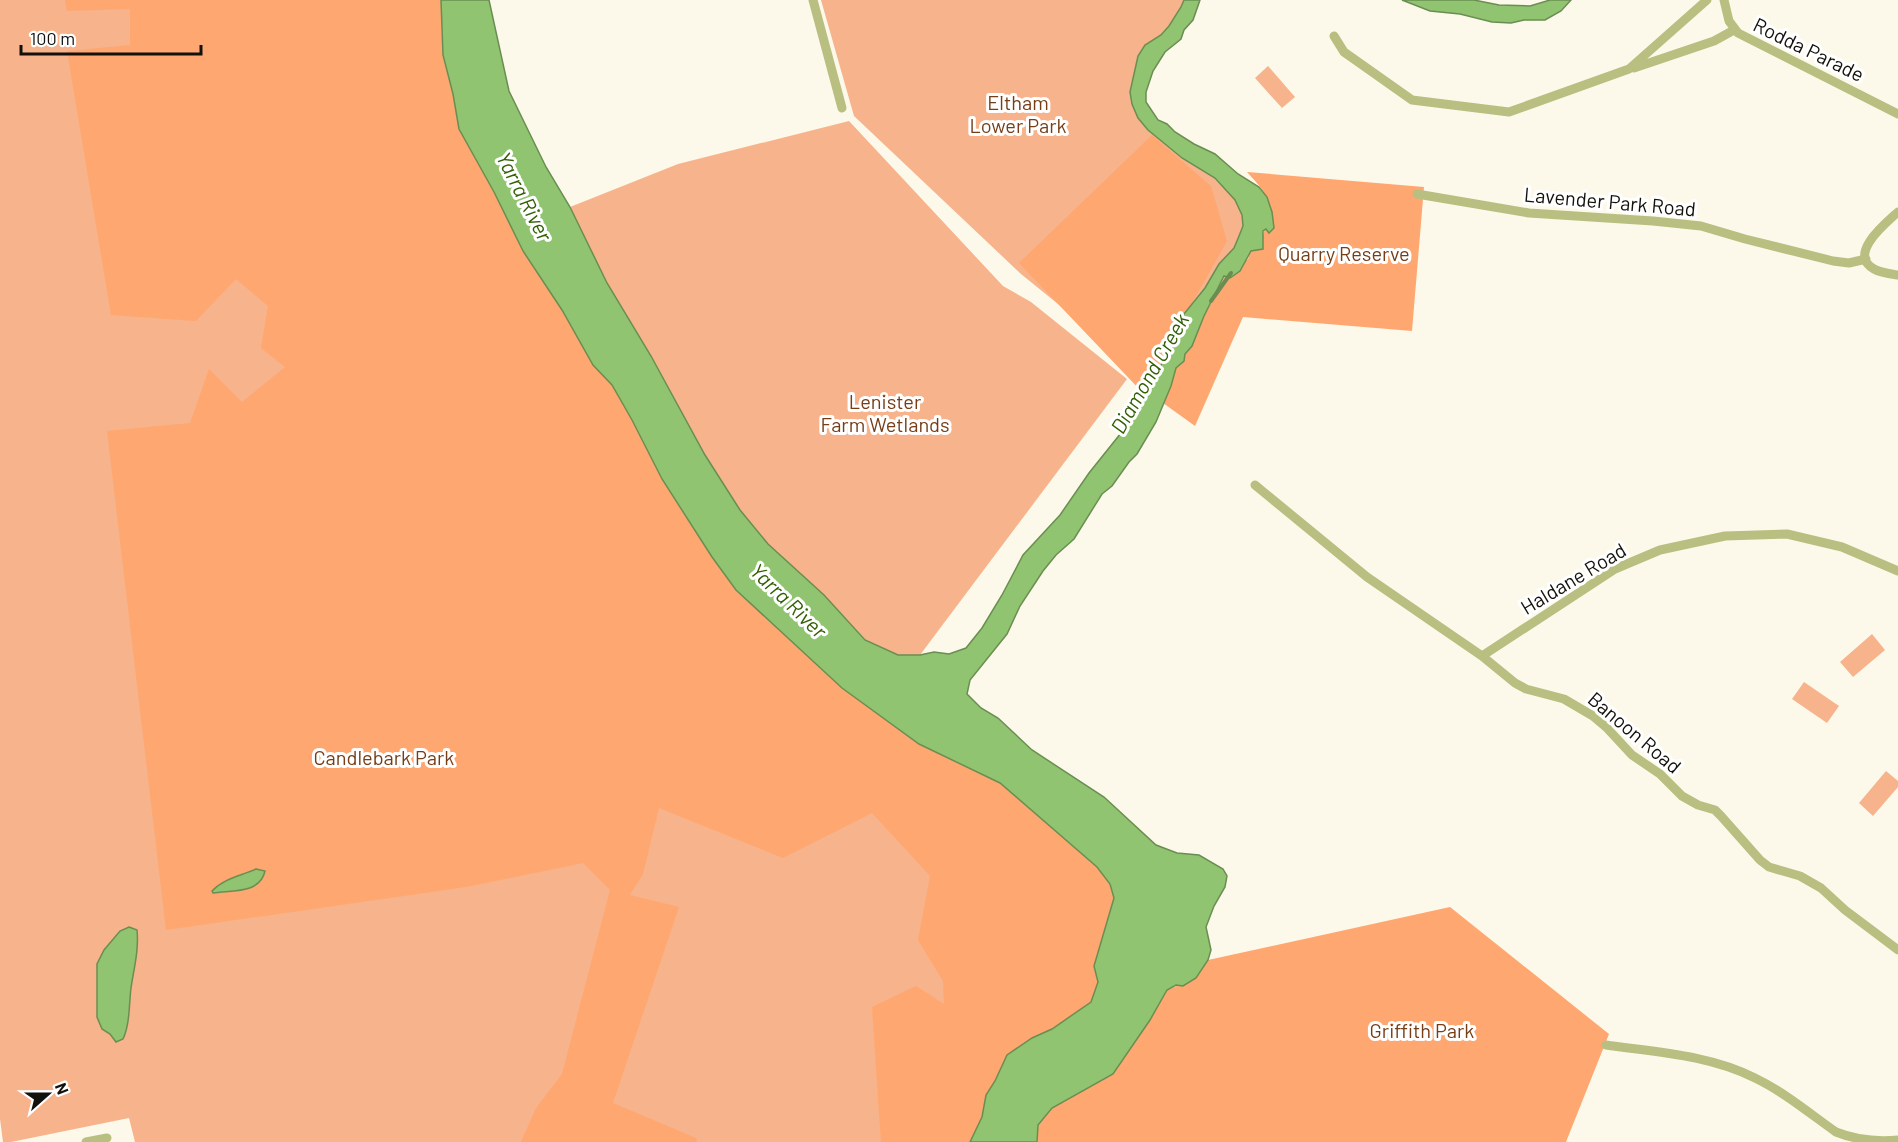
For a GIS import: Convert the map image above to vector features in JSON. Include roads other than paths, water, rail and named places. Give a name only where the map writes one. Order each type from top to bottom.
[{"type":"street","points":[[813,0],[842,108]]},
{"type":"street","points":[[1629,69],[1707,0]]},
{"type":"street","name":"Rodda Parade","points":[[1724,0],[1726,15],[1734,30],[1898,114]]},
{"type":"street","points":[[1334,36],[1344,52],[1412,100],[1500,112],[1517,110],[1714,41],[1734,30]]},
{"type":"street","name":"Lavender Park Road","points":[[1417,194],[1529,213],[1653,220],[1701,226],[1833,261],[1849,263],[1866,259]]},
{"type":"street","points":[[1898,212],[1869,242],[1865,251],[1866,259],[1875,270],[1898,275]]},
{"type":"street","name":"Banoon Road","points":[[1255,485],[1367,577],[1482,656],[1515,683],[1526,689],[1564,699],[1600,721],[1632,755],[1669,782],[1682,796],[1698,805],[1715,810],[1760,860],[1770,867],[1800,876],[1821,888],[1845,910],[1898,950]]},
{"type":"street","name":"Haldane Road","points":[[1482,656],[1615,569],[1660,550],[1725,536],[1786,534],[1842,547],[1898,571]]},
{"type":"street","points":[[1606,1046],[1692,1058],[1721,1065],[1752,1076],[1776,1089],[1836,1132],[1873,1142],[1898,1140]]},
{"type":"street","points":[[86,1142],[107,1138]]},
{"type":"water","name":"Yarra River","points":[[441,0],[489,0],[509,91],[546,167],[570,207],[607,283],[651,356],[705,455],[740,510],[768,544],[824,595],[865,640],[898,655],[920,655],[934,652],[949,654],[966,648],[982,628],[1023,555],[1060,515],[1089,473],[1133,418],[1142,395],[1156,375],[1167,353],[1175,325],[1205,288],[1219,264],[1234,248],[1243,226],[1242,215],[1235,200],[1215,178],[1182,158],[1148,130],[1138,118],[1130,92],[1138,56],[1145,45],[1161,35],[1169,26],[1184,0],[1200,0],[1193,20],[1184,30],[1181,39],[1165,52],[1153,71],[1146,92],[1146,102],[1158,120],[1194,144],[1215,154],[1238,174],[1259,187],[1267,197],[1274,228],[1269,233],[1266,229],[1263,231],[1263,249],[1251,251],[1240,271],[1230,278],[1224,276],[1192,346],[1185,354],[1184,361],[1176,368],[1156,422],[1137,454],[1112,486],[1102,494],[1074,539],[1043,571],[1020,606],[1007,634],[970,680],[967,694],[981,708],[998,718],[1032,750],[1104,797],[1156,845],[1177,853],[1199,855],[1223,869],[1227,876],[1225,887],[1206,927],[1211,950],[1208,960],[1196,978],[1183,986],[1176,985],[1167,990],[1150,1020],[1113,1074],[1052,1108],[1038,1125],[1037,1142],[970,1142],[982,1117],[986,1095],[1007,1055],[1032,1038],[1052,1029],[1091,1002],[1098,982],[1094,966],[1114,898],[1110,884],[1097,867],[1000,783],[919,744],[842,688],[736,590],[662,479],[612,385],[593,365],[562,310],[523,251],[459,129],[443,55]]},
{"type":"water","points":[[1402,0],[1474,0],[1499,5],[1530,6],[1550,0],[1571,0],[1561,11],[1545,20],[1524,20],[1511,23],[1430,11]]},
{"type":"water","points":[[256,869],[265,871],[257,884],[236,891],[213,893],[212,891],[222,883]]},
{"type":"water","points":[[129,927],[137,930],[137,952],[127,1027],[123,1039],[116,1042],[102,1029],[97,1017],[97,964],[104,950],[120,931]]},
{"type":"waterway","name":"Diamond Creek","points":[[1211,301],[1231,273]]},
{"type":"park label","name":"Eltham Lower Park","points":[[1018,114]]},
{"type":"park label","name":"Quarry Reserve","points":[[1344,253]]},
{"type":"park label","name":"Lenister Farm Wetlands","points":[[885,412]]},
{"type":"park label","name":"Candlebark Park","points":[[384,757]]},
{"type":"park label","name":"Griffith Park","points":[[1422,1030]]}]
